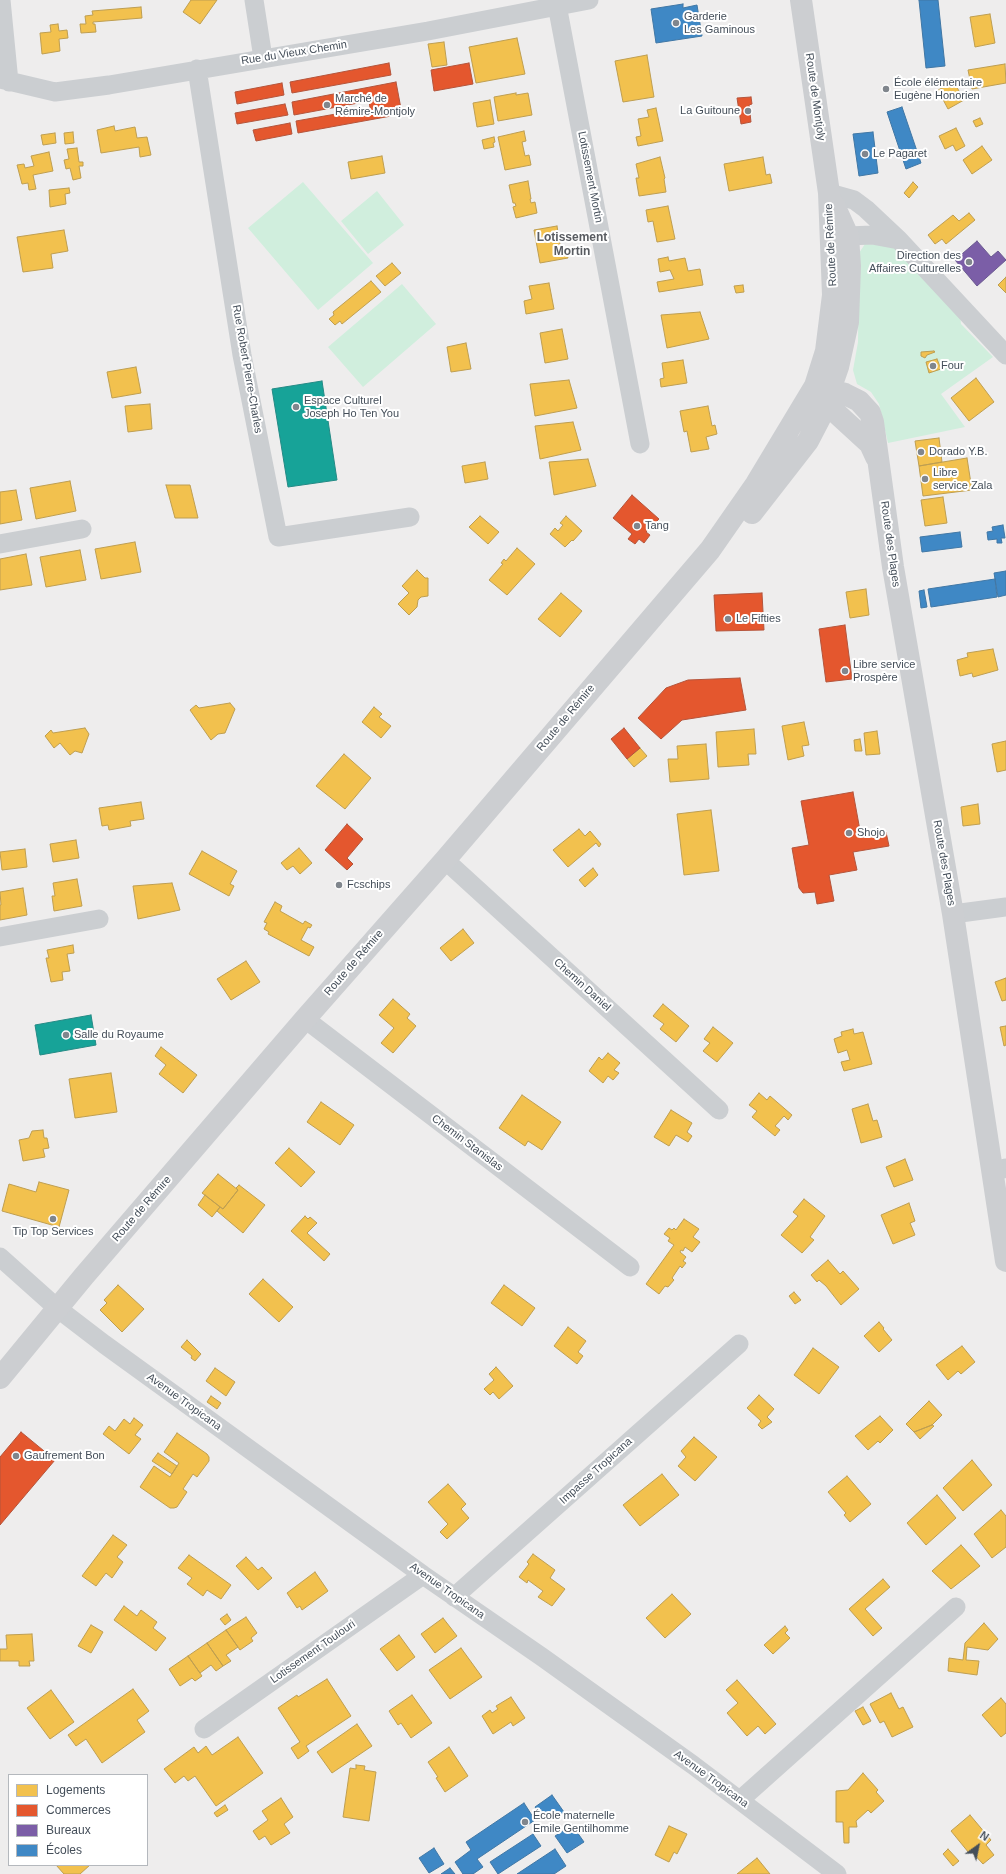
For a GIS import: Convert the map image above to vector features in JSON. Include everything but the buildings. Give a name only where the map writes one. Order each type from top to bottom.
[{"type":"main road","name":"Route de Montjoly","points":[[801,0],[828,193]]},
{"type":"main road","name":"Route de Rémire","points":[[710,550],[740,527],[808,441],[821,416],[822,388],[833,295],[828,193]]},
{"type":"main road","name":"Route de Rémire","points":[[0,1378],[57,1308],[305,1019],[445,860],[710,550],[838,366],[848,322],[850,266],[848,236],[828,193]]},
{"type":"main road","name":"Route des Plages","points":[[822,388],[834,411],[870,444],[880,466]]},
{"type":"main road","name":"Route des Plages","points":[[822,388],[845,394],[859,401],[870,413],[880,466],[893,567],[999,1170],[1006,1261]]},
{"type":"main road","points":[[808,441],[827,425],[839,424],[853,427]]},
{"type":"street","points":[[1,0],[5,81]]},
{"type":"street","points":[[254,0],[263,58]]},
{"type":"street","name":"Rue du Vieux Chemin","points":[[5,81],[55,92],[109,85],[428,31],[589,0]]},
{"type":"street","name":"Lotissement Mortin","points":[[557,5],[640,444]]},
{"type":"street","name":"Rue Robert Pierre-Charles","points":[[197,69],[242,354],[278,537],[410,517]]},
{"type":"street","points":[[828,193],[854,200],[899,240],[1006,356]]},
{"type":"street","points":[[829,216],[848,236],[872,235],[899,240]]},
{"type":"street","points":[[0,544],[82,529]]},
{"type":"street","name":"Chemin Daniel","points":[[445,860],[719,1110]]},
{"type":"street","points":[[953,914],[1006,907]]},
{"type":"street","points":[[0,937],[99,919]]},
{"type":"street","name":"Chemin Stanislas","points":[[305,1019],[630,1267]]},
{"type":"street","name":"Avenue Tropicana","points":[[0,1257],[57,1308],[104,1344],[423,1575],[542,1657],[740,1800],[837,1874]]},
{"type":"street","name":"Impasse Tropicana","points":[[454,1597],[739,1344]]},
{"type":"street","name":"Lotissement Toulouri","points":[[204,1729],[423,1575]]},
{"type":"street","points":[[740,1800],[956,1607]]},
{"type":"green space","points":[[303,182],[373,263],[318,310],[248,228]]},
{"type":"green space","points":[[377,191],[404,225],[368,254],[341,221]]},
{"type":"green space","points":[[865,244],[897,245],[960,314],[961,324],[993,357],[941,394],[965,427],[888,443],[879,404],[871,392],[857,384],[853,370],[858,342],[859,253]]},
{"type":"green space","points":[[402,284],[436,324],[363,387],[328,347]]},
{"type":"place","name":"Garderie Les Gaminous","points":[[676,23]]},
{"type":"place","name":"École élémentaire Eugène Honorien","points":[[886,89]]},
{"type":"place","name":"Marché de Rémire-Montjoly","points":[[327,105]]},
{"type":"place","name":"La Guitoune","points":[[748,111]]},
{"type":"place","name":"Le Pagaret","points":[[865,154]]},
{"type":"place","name":"Direction des Affaires Culturelles","points":[[969,262]]},
{"type":"place","name":"Four","points":[[933,366]]},
{"type":"place","name":"Espace Culturel Joseph Ho Ten You","points":[[296,407]]},
{"type":"place","name":"Dorado Y.B.","points":[[921,452]]},
{"type":"place","name":"Libre service Zala","points":[[925,479]]},
{"type":"place","name":"Tang","points":[[637,526]]},
{"type":"place","name":"Le Fifties","points":[[728,619]]},
{"type":"place","name":"Libre service Prospère","points":[[845,671]]},
{"type":"place","name":"Shojo","points":[[849,833]]},
{"type":"place","name":"Fcschips","points":[[339,885]]},
{"type":"place","name":"Salle du Royaume","points":[[66,1035]]},
{"type":"place","name":"Tip Top Services","points":[[53,1219]]},
{"type":"place","name":"Gaufrement Bon","points":[[16,1456]]},
{"type":"place","name":"École maternelle Emile Gentilhomme","points":[[525,1822]]},
{"type":"district","name":"Lotissement Mortin","points":[[572,245]]}]
